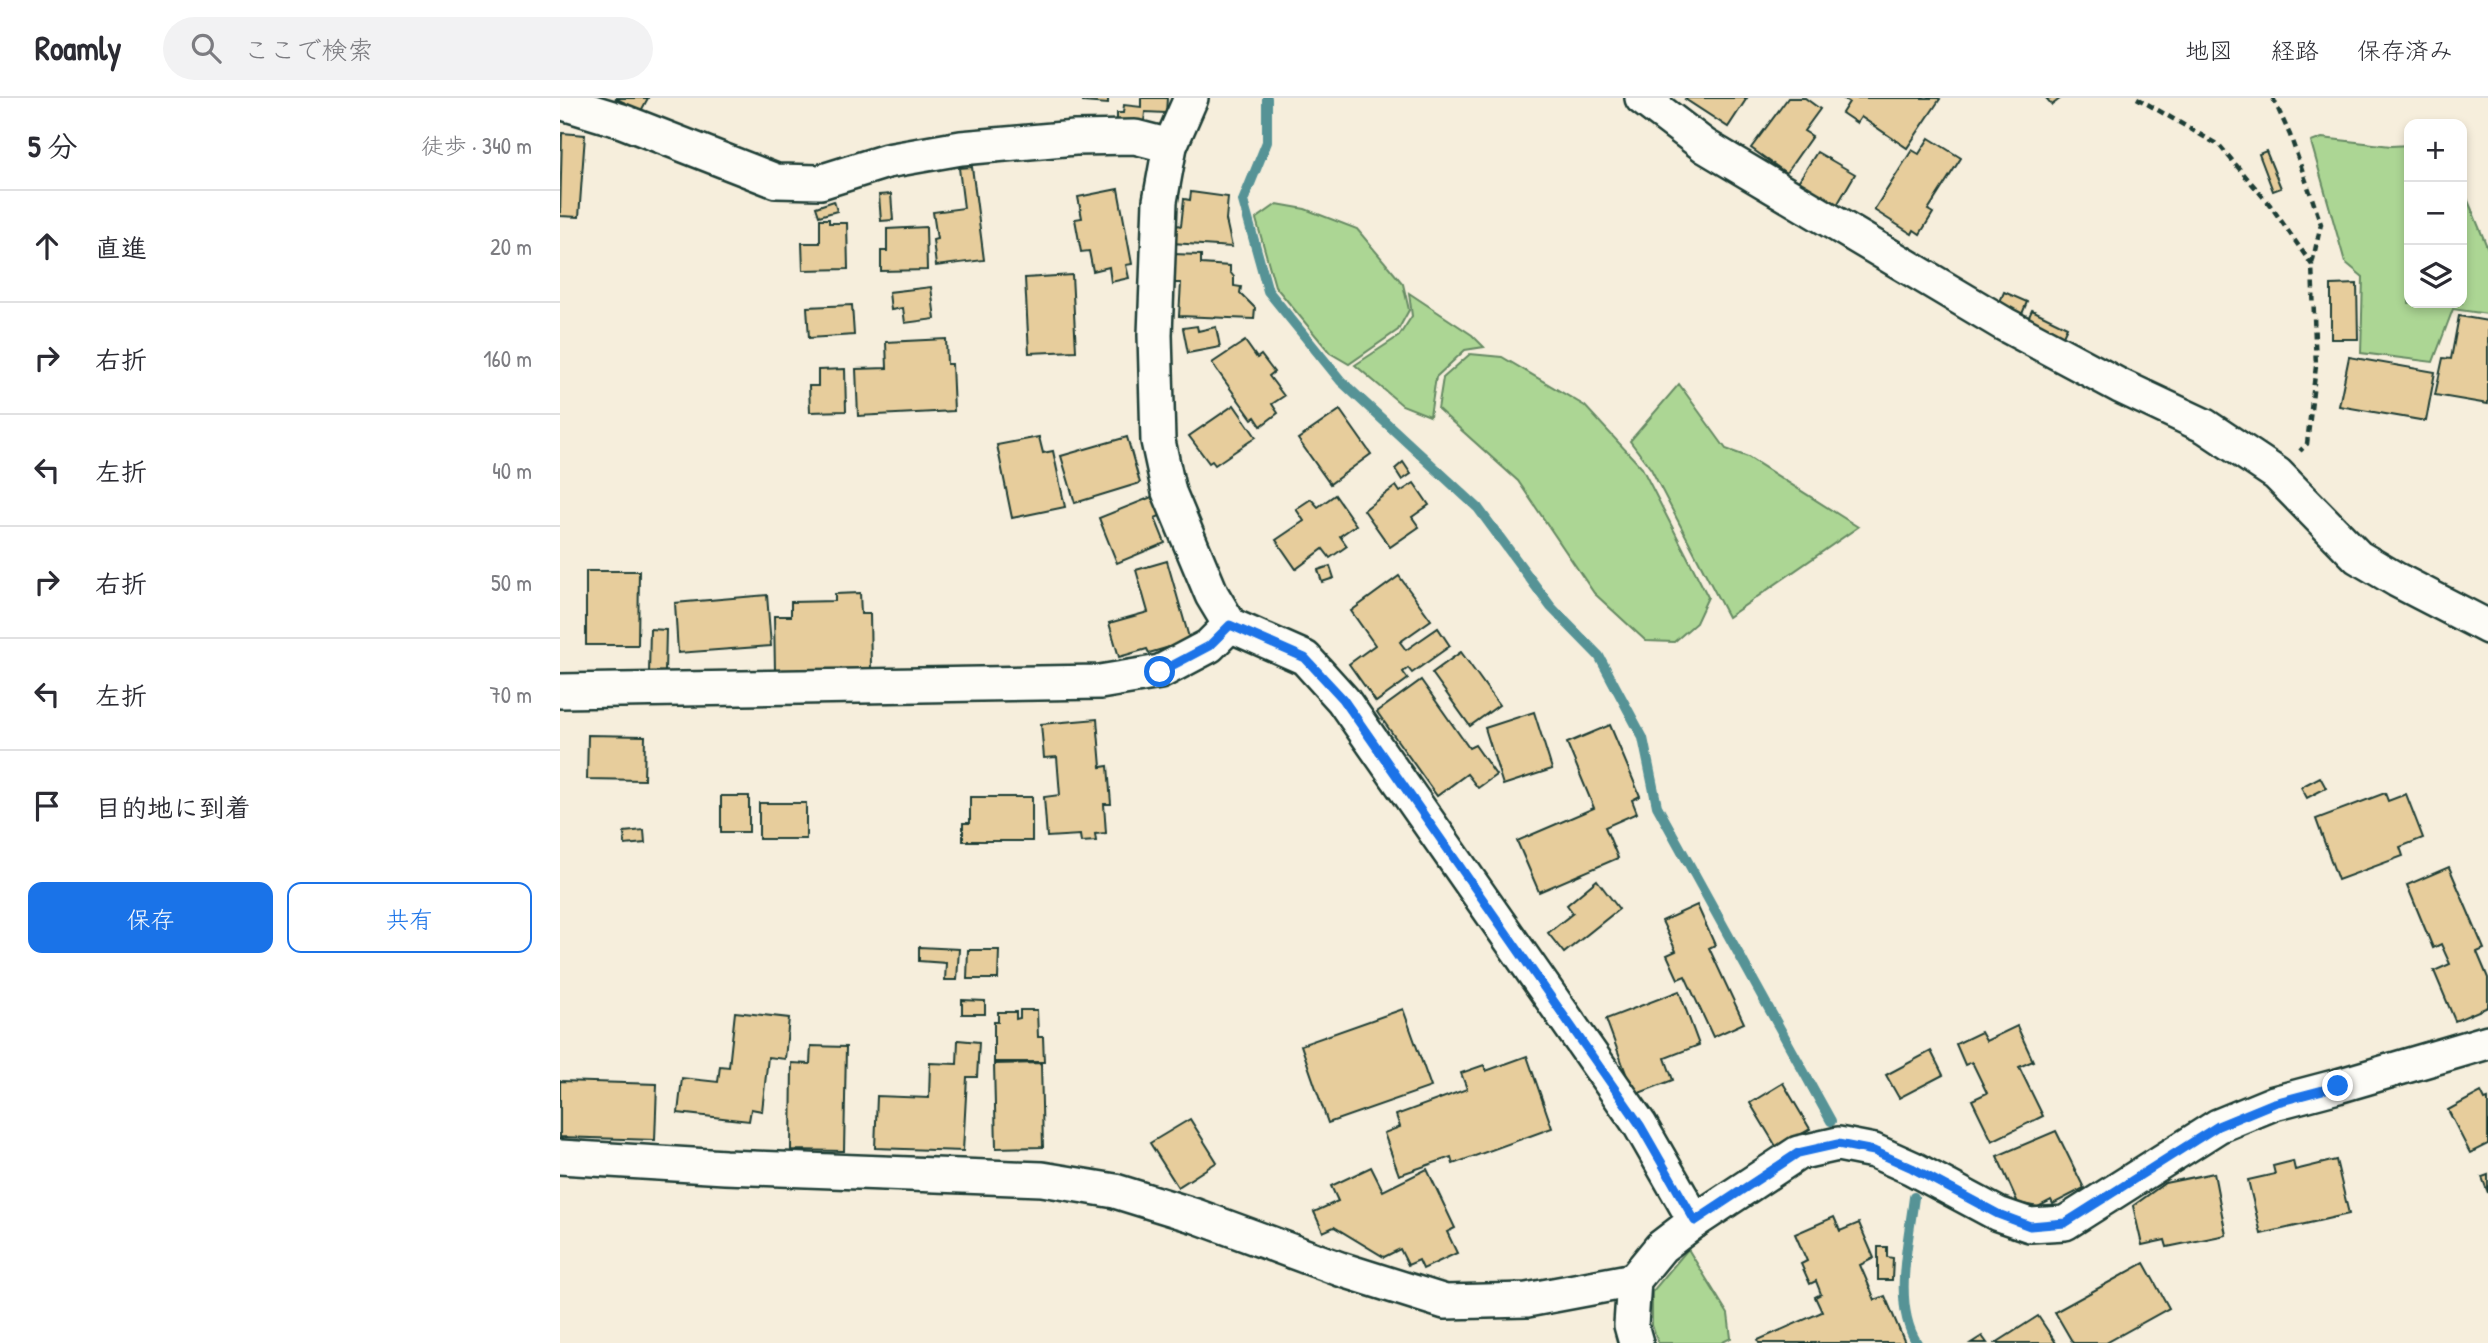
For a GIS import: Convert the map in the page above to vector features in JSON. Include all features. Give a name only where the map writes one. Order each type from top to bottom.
[{"type":"street","points":[[1191,98],[1170,146],[1160,201],[1156,335],[1158,441],[1169,492],[1212,595],[1230,625],[1305,658],[1343,699],[1640,1125],[1695,1221]]},
{"type":"street","points":[[1642,98],[1705,146],[2004,324],[2120,386],[2205,426],[2277,474],[2358,557],[2488,627]]},
{"type":"street","points":[[560,102],[622,121],[776,181],[820,182],[887,161],[961,148],[1075,138],[1135,137],[1170,146]]},
{"type":"street","points":[[560,691],[1100,682],[1160,672],[1209,646],[1230,625]]},
{"type":"street","points":[[1636,1343],[1631,1325],[1633,1280],[1661,1247],[1695,1221],[1798,1153],[1838,1144],[1874,1151],[1998,1214],[2030,1226],[2065,1223],[2218,1126],[2274,1103],[2488,1042]]},
{"type":"street","points":[[560,1157],[725,1167],[1042,1179],[1115,1191],[1196,1216],[1340,1269],[1445,1302],[1527,1300],[1633,1280]]},
{"type":"path","points":[[2137,98],[2220,146],[2270,205],[2312,265]]},
{"type":"path","points":[[2273,98],[2290,135],[2321,224],[2312,265],[2316,366],[2307,444],[2277,474]]},
{"type":"green space","points":[[2322,138],[2404,145],[2404,308],[2467,308],[2467,198],[2488,249],[2488,314],[2453,309],[2433,362],[2361,353],[2363,277],[2345,262],[2311,142]]},
{"type":"green space","points":[[1277,204],[1305,209],[1357,229],[1403,284],[1409,310],[1398,330],[1349,364],[1330,353],[1275,286],[1256,219]]},
{"type":"green space","points":[[1409,293],[1472,335],[1484,347],[1465,350],[1436,377],[1430,416],[1402,405],[1355,365],[1399,336],[1412,316]]},
{"type":"green space","points":[[1470,354],[1502,357],[1585,406],[1642,468],[1708,597],[1696,623],[1674,642],[1646,641],[1594,593],[1518,481],[1438,409],[1443,378]]},
{"type":"green space","points":[[1679,384],[1726,449],[1748,457],[1858,527],[1728,617],[1651,469],[1630,441]]},
{"type":"green space","points":[[1688,1249],[1728,1314],[1731,1338],[1721,1343],[1658,1343],[1652,1325],[1652,1292]]},
{"type":"building","points":[[615,98],[648,98],[641,111]]},
{"type":"building","points":[[1083,98],[1108,98],[1108,104],[1083,102]]},
{"type":"building","points":[[1141,98],[1167,98],[1166,113],[1145,112],[1144,123],[1117,122],[1117,113],[1123,113],[1124,105],[1141,107]]},
{"type":"building","points":[[1686,98],[1747,98],[1728,127]]},
{"type":"building","points":[[1788,98],[1805,98],[1820,109],[1804,131],[1812,136],[1786,173],[1751,148]]},
{"type":"building","points":[[1842,98],[1940,99],[1907,148],[1861,117],[1857,123],[1842,113],[1849,102]]},
{"type":"building","points":[[2046,98],[2061,98],[2052,105]]},
{"type":"building","points":[[562,133],[585,135],[579,217],[560,216]]},
{"type":"building","points":[[1929,138],[1961,158],[1928,210],[1933,213],[1920,234],[1914,230],[1912,234],[1874,210],[1912,150],[1919,154]]},
{"type":"building","points":[[2266,151],[2281,188],[2273,191],[2259,154]]},
{"type":"building","points":[[1817,152],[1855,174],[1837,205],[1798,182]]},
{"type":"building","points":[[972,167],[984,260],[936,266],[933,240],[937,239],[933,212],[964,208],[959,168]]},
{"type":"building","points":[[1118,189],[1132,264],[1126,265],[1129,278],[1111,282],[1109,267],[1093,271],[1089,251],[1081,252],[1075,219],[1082,218],[1078,197]]},
{"type":"building","points":[[1191,192],[1228,197],[1226,220],[1232,247],[1172,243],[1173,224],[1181,226],[1184,199],[1190,200]]},
{"type":"building","points":[[891,194],[893,220],[881,221],[879,195]]},
{"type":"building","points":[[834,201],[837,211],[819,216],[816,207]]},
{"type":"building","points":[[820,219],[829,219],[829,223],[847,223],[848,269],[803,270],[802,243],[820,243]]},
{"type":"building","points":[[926,227],[927,270],[881,271],[881,251],[887,251],[887,229]]},
{"type":"building","points":[[1172,254],[1201,255],[1201,264],[1230,266],[1234,286],[1241,287],[1240,293],[1255,308],[1254,319],[1179,316],[1181,283],[1171,283]]},
{"type":"building","points":[[1072,275],[1076,351],[1029,353],[1025,278]]},
{"type":"building","points":[[2357,284],[2358,339],[2331,339],[2331,285]]},
{"type":"building","points":[[931,287],[935,319],[905,323],[903,308],[891,310],[889,292]]},
{"type":"building","points":[[2004,292],[2027,302],[2022,314],[1999,304]]},
{"type":"building","points":[[852,305],[854,335],[809,338],[807,307]]},
{"type":"building","points":[[2032,310],[2067,327],[2062,338],[2027,321]]},
{"type":"building","points":[[2459,316],[2488,321],[2488,404],[2435,395],[2443,358],[2451,359]]},
{"type":"building","points":[[1197,326],[1198,331],[1216,327],[1220,347],[1188,353],[1183,328]]},
{"type":"building","points":[[946,339],[947,364],[952,364],[954,411],[858,416],[856,369],[887,368],[886,342]]},
{"type":"building","points":[[1245,341],[1257,358],[1261,355],[1274,372],[1269,376],[1284,396],[1272,404],[1278,413],[1261,426],[1255,417],[1252,419],[1212,363]]},
{"type":"building","points":[[2349,357],[2435,372],[2426,421],[2339,406]]},
{"type":"building","points":[[845,369],[846,411],[810,412],[809,386],[818,386],[818,370]]},
{"type":"building","points":[[1234,405],[1256,437],[1215,465],[1212,461],[1209,463],[1189,436]]},
{"type":"building","points":[[1340,410],[1371,454],[1330,484],[1298,439]]},
{"type":"building","points":[[1039,437],[1043,453],[1053,451],[1065,507],[1012,518],[997,445]]},
{"type":"building","points":[[1127,437],[1140,483],[1075,503],[1061,456]]},
{"type":"building","points":[[1403,462],[1411,474],[1402,480],[1395,469]]},
{"type":"building","points":[[1414,483],[1429,505],[1412,517],[1419,527],[1390,547],[1364,510],[1396,486],[1400,492]]},
{"type":"building","points":[[1335,495],[1356,525],[1340,536],[1347,546],[1330,558],[1323,549],[1296,569],[1276,540],[1304,521],[1296,509],[1311,499],[1318,507]]},
{"type":"building","points":[[1154,496],[1162,515],[1155,518],[1165,543],[1117,563],[1099,518]]},
{"type":"building","points":[[1167,561],[1190,641],[1149,653],[1147,649],[1119,657],[1109,623],[1148,612],[1136,570]]},
{"type":"building","points":[[1330,566],[1334,578],[1322,582],[1318,570]]},
{"type":"building","points":[[586,571],[639,571],[638,645],[586,645]]},
{"type":"building","points":[[1399,576],[1431,620],[1400,642],[1406,650],[1438,628],[1450,646],[1412,673],[1408,668],[1403,672],[1408,679],[1376,702],[1349,664],[1375,645],[1351,611]]},
{"type":"building","points":[[860,593],[861,614],[870,614],[871,668],[775,671],[774,616],[791,616],[791,602],[835,601],[835,594]]},
{"type":"building","points":[[767,595],[771,646],[678,653],[675,603]]},
{"type":"building","points":[[650,629],[666,630],[665,673],[649,673]]},
{"type":"building","points":[[1461,652],[1499,705],[1470,726],[1432,673]]},
{"type":"building","points":[[1421,680],[1469,748],[1475,745],[1496,775],[1478,788],[1467,774],[1437,796],[1377,712]]},
{"type":"building","points":[[1534,712],[1552,769],[1503,785],[1485,728]]},
{"type":"building","points":[[1097,719],[1101,767],[1108,766],[1111,804],[1104,804],[1106,833],[1095,834],[1096,841],[1081,842],[1080,835],[1047,837],[1044,797],[1060,795],[1057,757],[1044,758],[1041,724]]},
{"type":"building","points":[[1610,725],[1640,796],[1632,800],[1637,813],[1605,827],[1618,858],[1539,892],[1517,841],[1594,808],[1567,743]]},
{"type":"building","points":[[588,735],[645,736],[644,780],[587,779]]},
{"type":"building","points":[[2320,777],[2326,788],[2307,798],[2301,787]]},
{"type":"building","points":[[2385,793],[2388,801],[2406,794],[2423,838],[2400,847],[2403,856],[2338,880],[2316,819]]},
{"type":"building","points":[[721,796],[749,796],[749,832],[721,832]]},
{"type":"building","points":[[970,797],[1032,797],[1032,841],[963,841],[963,823],[970,823]]},
{"type":"building","points":[[759,803],[806,803],[806,839],[759,839]]},
{"type":"building","points":[[644,830],[645,843],[625,845],[624,832]]},
{"type":"building","points":[[2449,867],[2484,949],[2477,952],[2488,978],[2488,1007],[2455,1021],[2434,971],[2450,964],[2441,944],[2433,948],[2407,885]]},
{"type":"building","points":[[1597,880],[1619,909],[1564,953],[1548,933],[1573,913],[1567,905]]},
{"type":"building","points":[[1697,905],[1715,945],[1709,948],[1744,1023],[1713,1037],[1685,976],[1678,979],[1667,955],[1676,951],[1662,921]]},
{"type":"building","points":[[919,947],[959,949],[957,980],[945,980],[946,963],[919,961]]},
{"type":"building","points":[[968,950],[999,950],[998,979],[967,979]]},
{"type":"building","points":[[1679,991],[1699,1045],[1665,1058],[1673,1080],[1634,1095],[1606,1019]]},
{"type":"building","points":[[962,1000],[985,1001],[985,1014],[962,1014]]},
{"type":"building","points":[[1403,1009],[1431,1087],[1328,1123],[1301,1045]]},
{"type":"building","points":[[1020,1010],[1037,1010],[1038,1037],[1043,1037],[1044,1062],[994,1062],[994,1022],[998,1022],[998,1012],[1016,1012],[1016,1019],[1020,1018]]},
{"type":"building","points":[[735,1012],[789,1018],[785,1059],[768,1057],[762,1111],[751,1109],[749,1121],[678,1113],[682,1078],[718,1082],[720,1066],[729,1067]]},
{"type":"building","points":[[2017,1026],[2033,1061],[2019,1067],[2043,1116],[1992,1141],[1972,1100],[1987,1093],[1972,1062],[1965,1065],[1956,1044],[1981,1032],[1986,1041]]},
{"type":"building","points":[[958,1040],[979,1042],[977,1077],[967,1077],[963,1151],[875,1148],[877,1096],[929,1098],[930,1063],[957,1064]]},
{"type":"building","points":[[811,1046],[846,1047],[844,1151],[791,1150],[792,1063],[810,1064]]},
{"type":"building","points":[[1931,1051],[1943,1075],[1899,1098],[1886,1075]]},
{"type":"building","points":[[1527,1056],[1552,1128],[1453,1164],[1451,1157],[1399,1175],[1384,1133],[1400,1127],[1396,1115],[1467,1089],[1461,1073],[1484,1065],[1486,1071]]},
{"type":"building","points":[[1041,1063],[1043,1147],[996,1148],[994,1064]]},
{"type":"building","points":[[560,1081],[657,1084],[655,1140],[560,1137]]},
{"type":"building","points":[[1783,1083],[1810,1129],[1777,1148],[1750,1103]]},
{"type":"building","points":[[2481,1092],[2485,1100],[2488,1099],[2488,1144],[2470,1153],[2448,1110]]},
{"type":"building","points":[[1190,1119],[1217,1162],[1178,1187],[1150,1143]]},
{"type":"building","points":[[2056,1131],[2084,1188],[2053,1204],[2051,1200],[2038,1207],[2018,1203],[1997,1156]]},
{"type":"building","points":[[2336,1160],[2349,1214],[2261,1234],[2248,1180],[2275,1174],[2273,1166],[2293,1161],[2295,1170]]},
{"type":"building","points":[[1371,1167],[1383,1191],[1427,1169],[1455,1228],[1447,1232],[1457,1253],[1423,1269],[1419,1260],[1408,1265],[1400,1249],[1384,1257],[1334,1227],[1323,1232],[1314,1212],[1338,1201],[1331,1186]]},
{"type":"building","points":[[2214,1173],[2226,1235],[2167,1247],[2165,1240],[2142,1245],[2133,1206],[2165,1183]]},
{"type":"building","points":[[2488,1175],[2488,1193],[2482,1177]]},
{"type":"building","points":[[1834,1217],[1840,1231],[1859,1223],[1874,1258],[1860,1265],[1875,1300],[1885,1296],[1905,1343],[1759,1343],[1758,1340],[1822,1312],[1815,1297],[1821,1294],[1816,1281],[1810,1284],[1801,1264],[1807,1261],[1795,1234]]},
{"type":"building","points":[[1878,1247],[1887,1247],[1887,1257],[1893,1258],[1892,1280],[1878,1280]]},
{"type":"building","points":[[2144,1263],[2169,1308],[2106,1343],[2073,1343],[2055,1312]]},
{"type":"building","points":[[2038,1316],[2056,1343],[1996,1343]]},
{"type":"building","points":[[1982,1336],[1987,1343],[1971,1343]]},
{"type":"waterway","points":[[1267,98],[1267,142],[1243,201],[1268,291],[1341,381],[1478,508],[1551,607],[1599,656],[1643,738],[1657,806],[1831,1121]]},
{"type":"waterway","points":[[1914,1197],[1906,1252],[1904,1291],[1909,1327],[1917,1343]]},
{"type":"route","points":[[1160,672],[1209,646],[1230,625],[1305,658],[1343,699],[1640,1125],[1695,1221],[1798,1153],[1838,1144],[1874,1151],[1998,1214],[2030,1226],[2065,1223],[2218,1126],[2274,1103],[2338,1086]]}]
